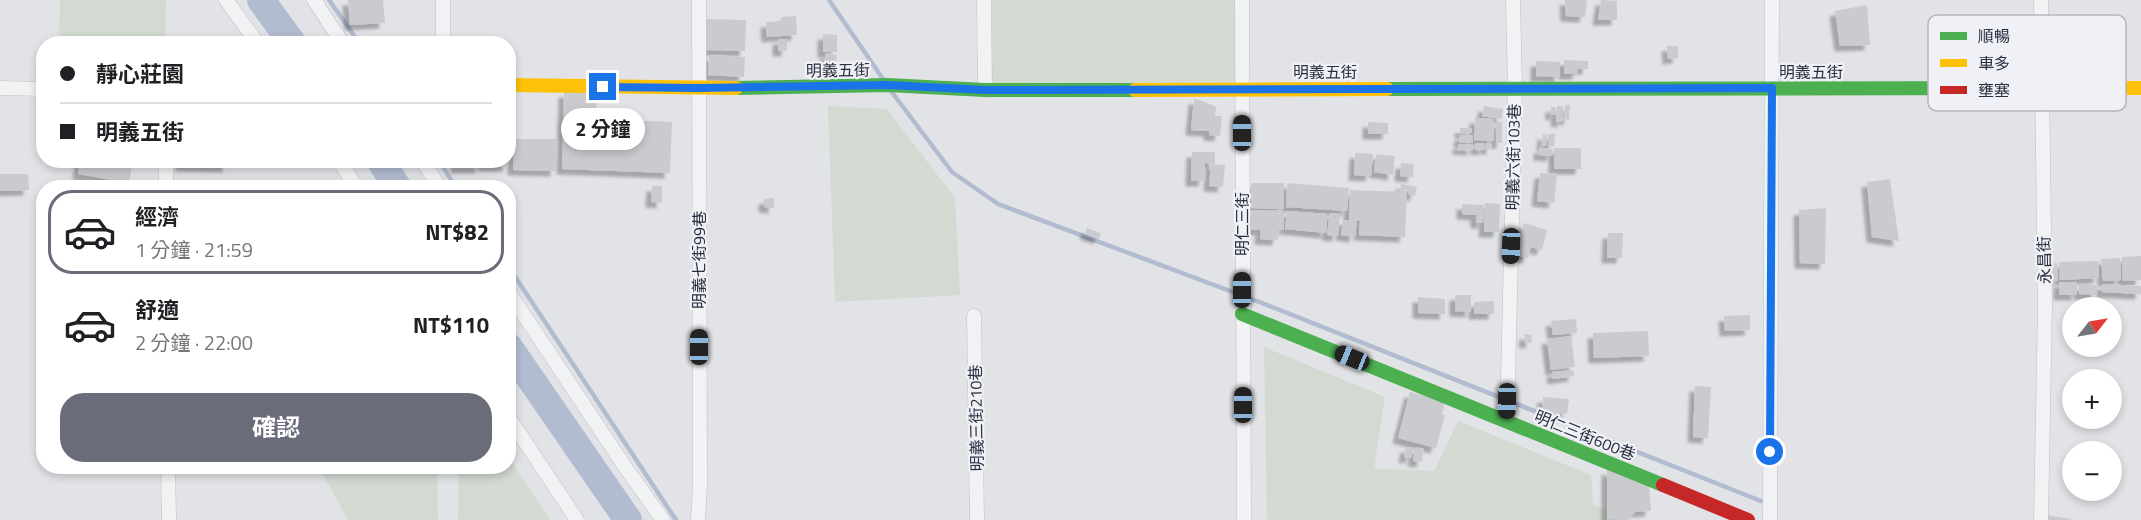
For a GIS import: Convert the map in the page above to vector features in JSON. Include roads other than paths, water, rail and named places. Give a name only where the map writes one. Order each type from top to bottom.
[{"type":"street","points":[[226,0],[252,36]]},
{"type":"street","points":[[314,0],[338,36]]},
{"type":"street","points":[[443,0],[443,36]]},
{"type":"street","name":"明義七街99巷","points":[[698,520],[700,486],[699,0]]},
{"type":"street","points":[[984,0],[985,90]]},
{"type":"street","name":"明仁三街","points":[[1242,0],[1244,520]]},
{"type":"street","name":"明義六街103巷","points":[[1507,421],[1515,87],[1513,0]]},
{"type":"street","points":[[1770,520],[1772,0]]},
{"type":"street","name":"明義五街","points":[[516,85],[698,88],[887,85],[985,90],[1515,87],[1928,89]]},
{"type":"street","points":[[0,88],[36,89]]},
{"type":"street","name":"明義五街","points":[[2126,88],[2141,88]]},
{"type":"street","name":"永昌街","points":[[2041,111],[2045,305],[2041,520]]},
{"type":"street","name":"明仁三街600巷","points":[[1242,302],[1507,421],[1748,520]]},
{"type":"street","points":[[516,303],[663,520]]},
{"type":"street","name":"明義三街210巷","points":[[974,316],[977,520]]},
{"type":"street","points":[[516,428],[577,520]]},
{"type":"street","points":[[168,474],[169,520]]},
{"type":"waterway","points":[[261,0],[287,36]]},
{"type":"waterway","points":[[329,0],[354,36]]},
{"type":"waterway","points":[[829,0],[883,79]]},
{"type":"waterway","points":[[891,91],[952,172],[998,204],[1262,303],[1761,501]]},
{"type":"waterway","points":[[385,168],[393,180]]},
{"type":"waterway","points":[[444,168],[451,180]]},
{"type":"waterway","points":[[516,278],[676,520]]},
{"type":"waterway","points":[[516,358],[628,520]]}]
